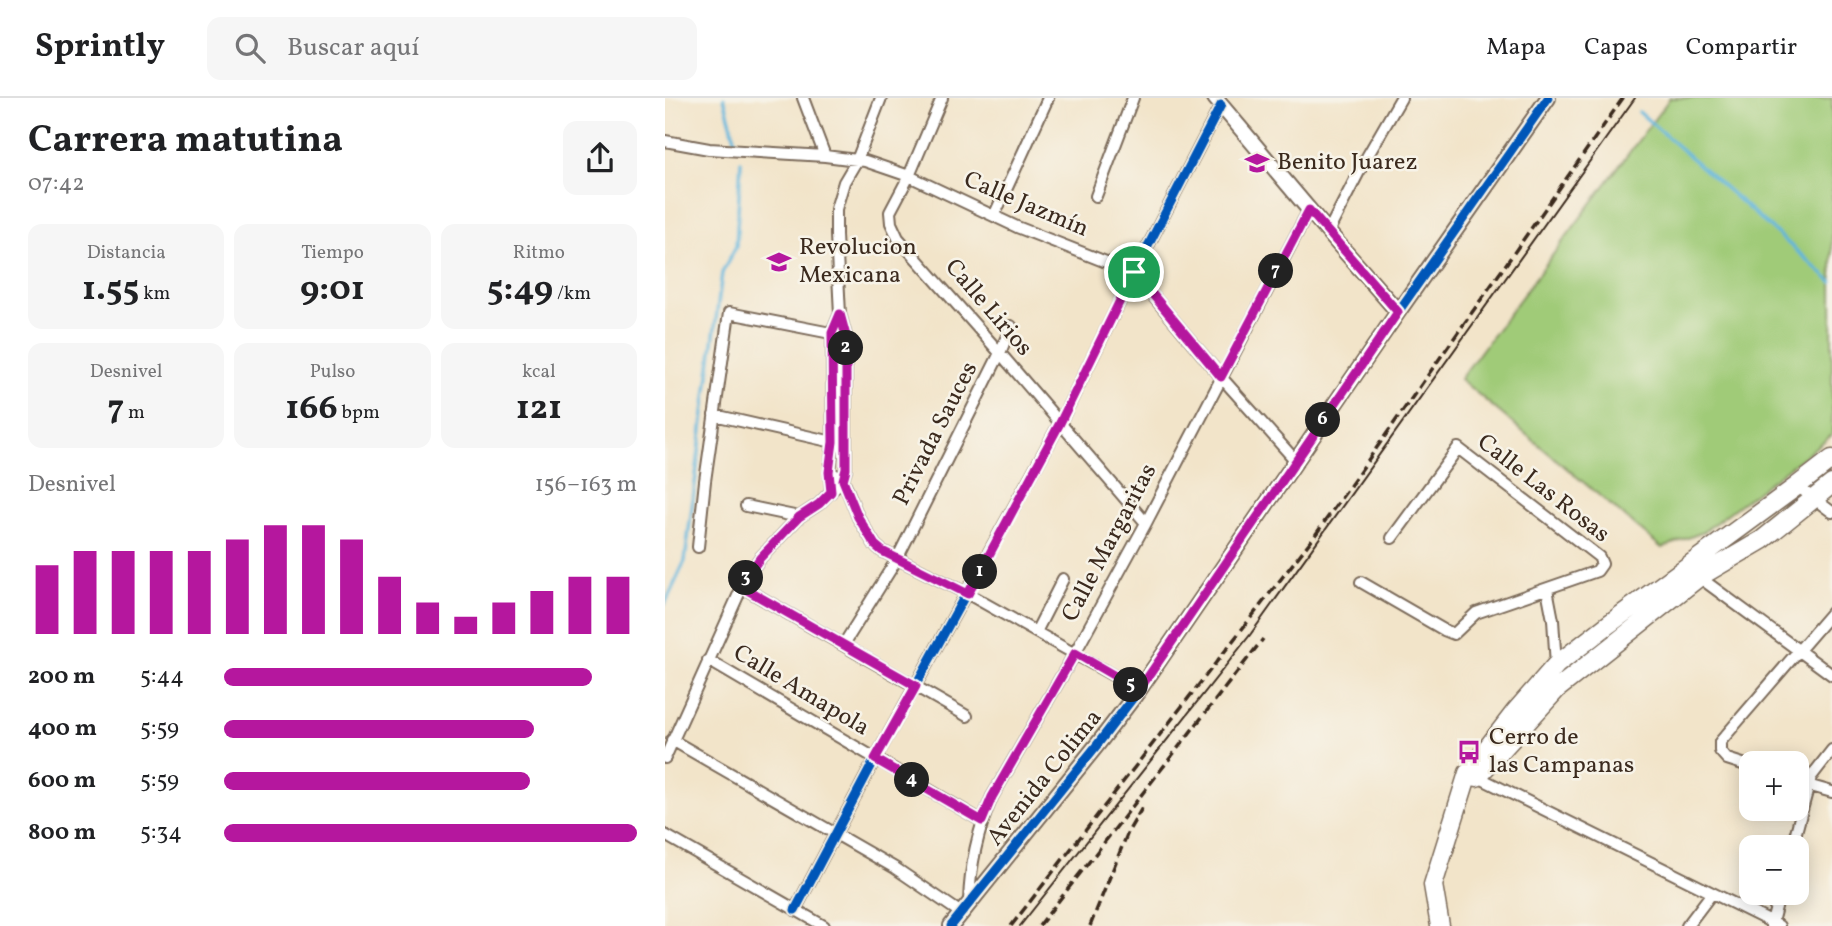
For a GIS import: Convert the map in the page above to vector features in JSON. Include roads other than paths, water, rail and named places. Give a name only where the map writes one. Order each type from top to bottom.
[{"type":"main road","points":[[1442,925],[1433,885],[1458,802],[1515,712],[1556,665],[1832,459]]},
{"type":"main road","points":[[1473,775],[1557,689],[1699,577],[1762,540],[1832,484]]},
{"type":"street","points":[[803,98],[825,156]]},
{"type":"street","points":[[665,758],[746,578],[760,558],[799,517],[819,504],[843,480],[846,469],[846,336],[840,314],[836,209],[844,182],[856,160],[881,98]]},
{"type":"street","name":"Calle Lirios","points":[[941,98],[909,176],[890,212],[891,223],[898,238],[1146,523]]},
{"type":"street","points":[[994,216],[1048,98]]},
{"type":"street","points":[[1096,196],[1133,98]]},
{"type":"street","points":[[1328,233],[1364,162],[1401,98]]},
{"type":"street","name":"Avenida Colima","points":[[951,926],[1139,690],[1548,98]]},
{"type":"street","points":[[795,909],[1060,423],[1218,102],[1398,312]]},
{"type":"street","name":"Calle Jazmín","points":[[665,141],[709,149],[865,161],[909,176],[1017,227],[1134,272],[1221,377],[1296,461]]},
{"type":"street","name":"Calle Margaritas","points":[[965,907],[982,821],[992,797],[1146,523],[1309,210]]},
{"type":"street","points":[[698,547],[729,313],[846,336]]},
{"type":"street","points":[[831,492],[829,472],[833,442],[832,333],[840,314]]},
{"type":"street","name":"Privada Sauces","points":[[844,644],[897,559],[1011,326]]},
{"type":"street","points":[[714,415],[833,442]]},
{"type":"street","name":"Calle Las Rosas","points":[[1392,538],[1458,448],[1599,557],[1602,564],[1597,571],[1547,589]]},
{"type":"street","points":[[829,472],[843,480],[858,517],[875,545],[882,551],[968,594],[1139,690]]},
{"type":"street","points":[[1797,486],[1832,512]]},
{"type":"street","points":[[746,506],[799,517]]},
{"type":"street","points":[[1699,577],[1832,675]]},
{"type":"street","points":[[1036,632],[1063,579]]},
{"type":"street","points":[[1361,582],[1454,634],[1476,613],[1547,589],[1553,620],[1556,665]]},
{"type":"street","points":[[742,587],[967,716]]},
{"type":"street","points":[[1739,763],[1727,760],[1720,751],[1720,742],[1832,612]]},
{"type":"street","name":"Calle Amapola","points":[[708,660],[982,821]]},
{"type":"street","points":[[672,740],[965,907]]},
{"type":"street","points":[[1809,777],[1832,750]]},
{"type":"street","points":[[1473,775],[1774,925],[1778,905]]},
{"type":"street","points":[[1809,785],[1832,792]]},
{"type":"street","points":[[665,835],[824,926]]},
{"type":"street","points":[[1687,926],[1712,893]]},
{"type":"waterway","points":[[724,98],[736,142]]},
{"type":"waterway","points":[[1639,112],[1832,282]]},
{"type":"waterway","points":[[665,604],[685,561],[722,273],[736,246],[741,161]]},
{"type":"tram line","points":[[1020,926],[1250,635],[1635,98]]},
{"type":"railway","points":[[1011,926],[1316,534],[1623,98]]},
{"type":"railway","points":[[1039,926],[1263,639]]},
{"type":"railway","points":[[1090,926],[1128,832],[1142,808]]},
{"type":"place","name":"Benito Juarez","points":[[1257,163]]},
{"type":"place","name":"Revolucion Mexicana","points":[[779,262]]},
{"type":"place","name":"Cerro de las Campanas","points":[[1469,752]]}]
